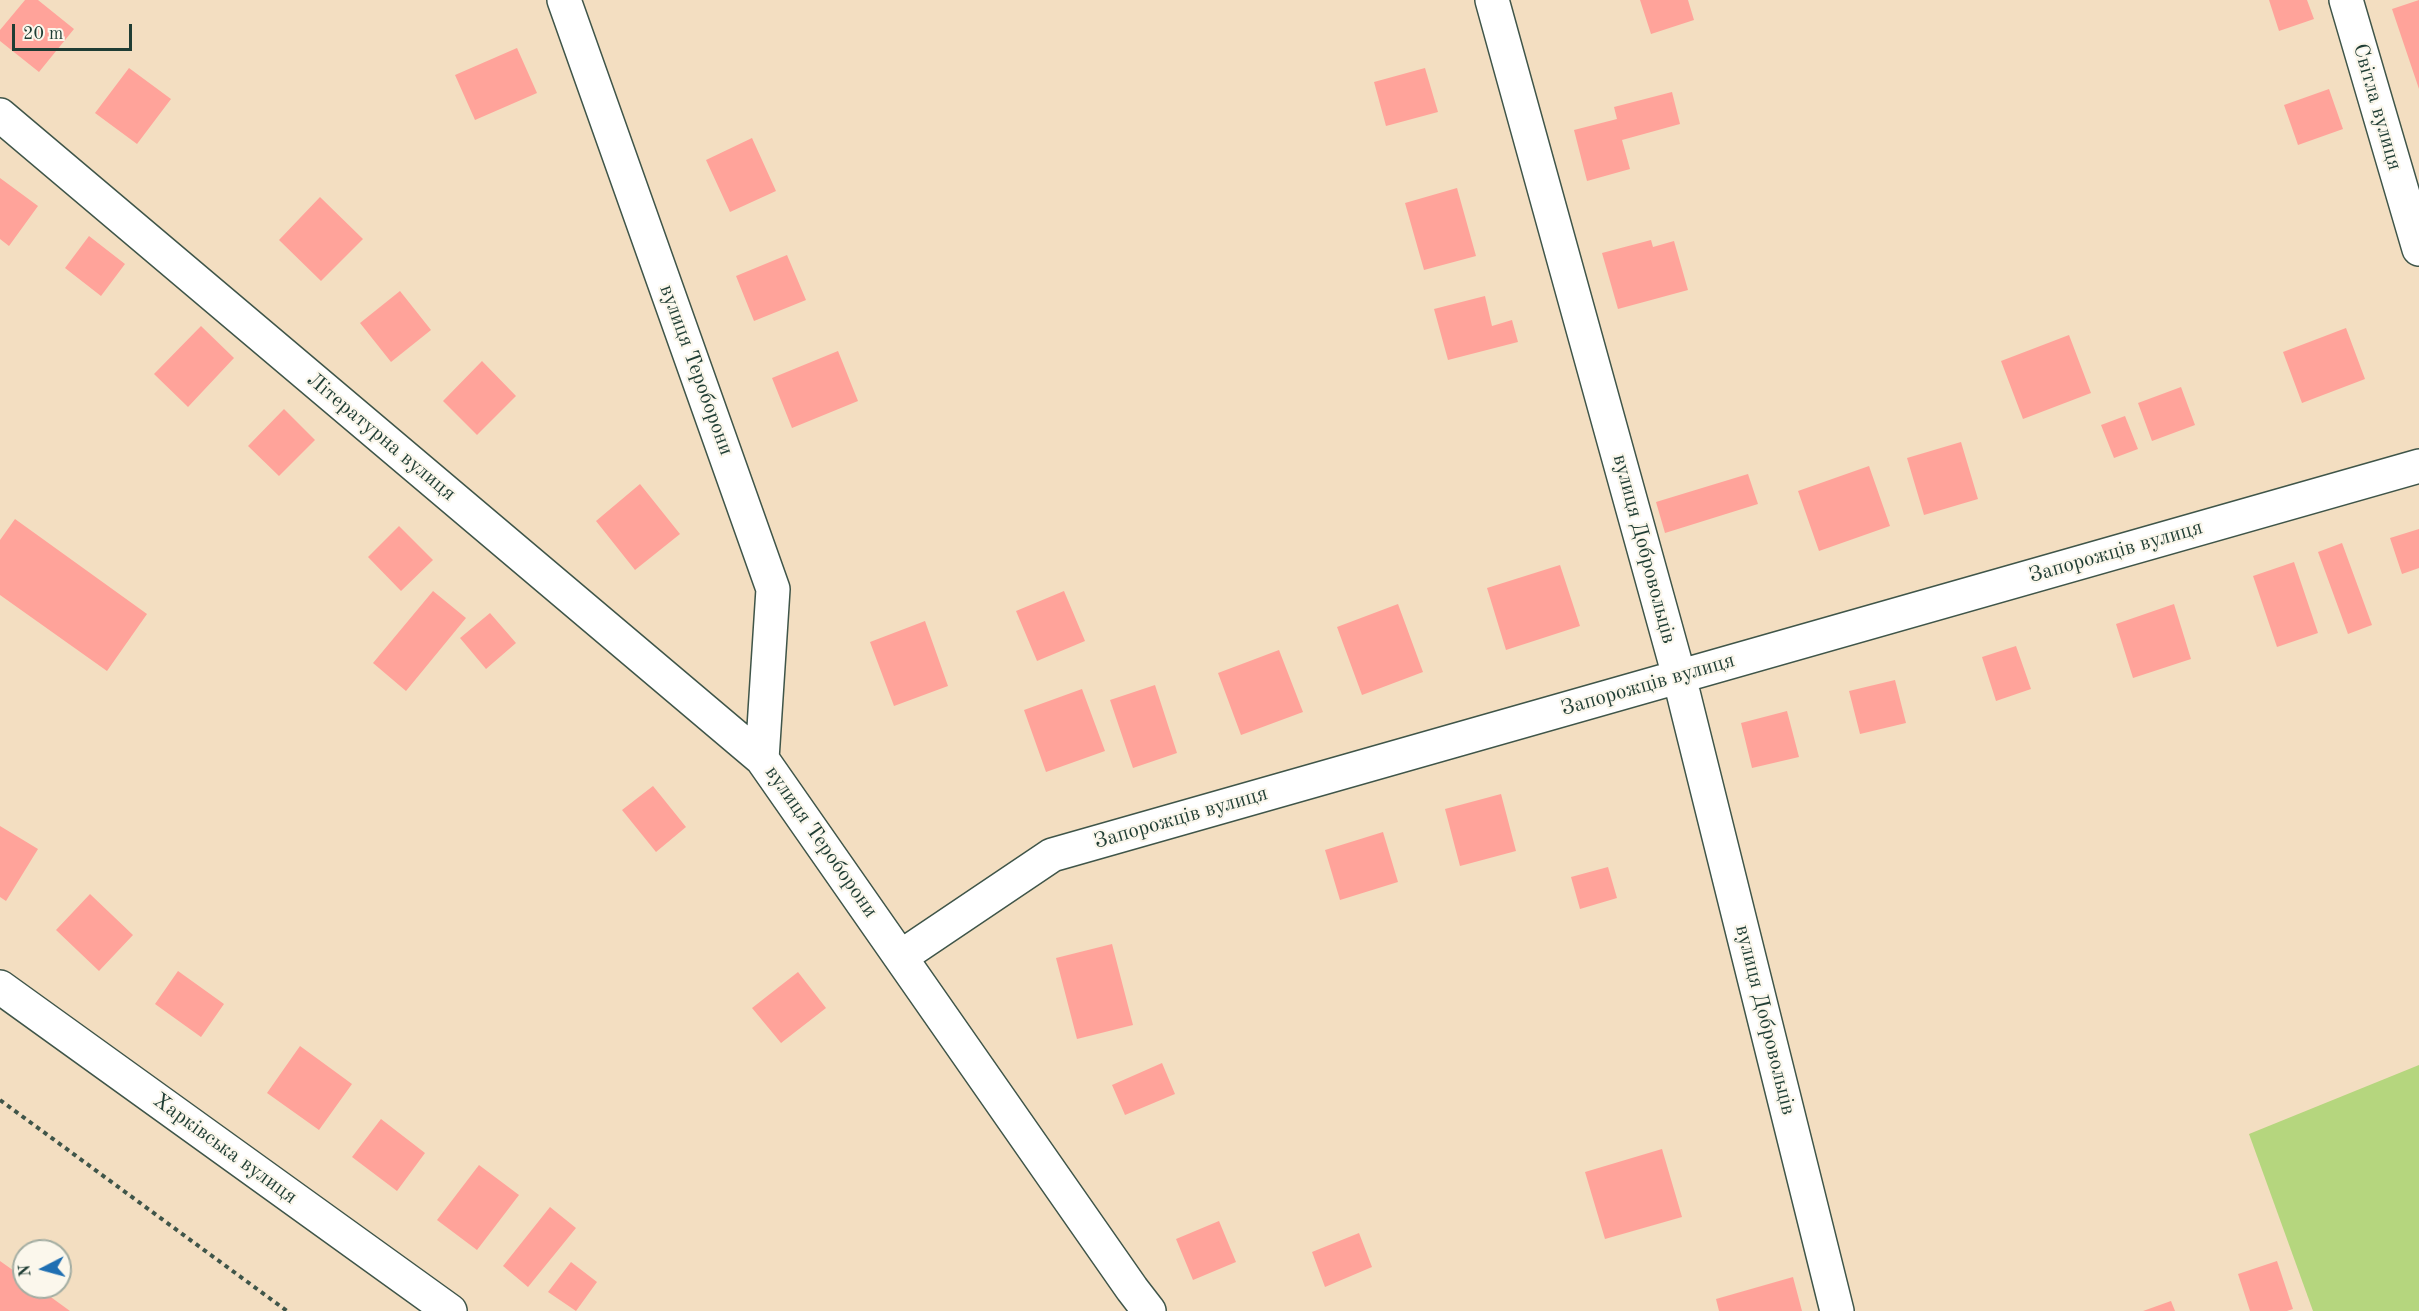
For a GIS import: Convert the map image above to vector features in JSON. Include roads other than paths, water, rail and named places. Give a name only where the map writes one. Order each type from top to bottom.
[{"type":"street","name":"вулиця Тероборони","points":[[564,0],[773,589],[762,759],[1149,1311]]},
{"type":"street","name":"вулиця Добровольців","points":[[1492,0],[1679,676],[1838,1311]]},
{"type":"street","name":"Світла вулиця","points":[[2346,0],[2419,249]]},
{"type":"street","name":"Літературна вулиця","points":[[0,115],[762,759]]},
{"type":"street","name":"Запорожців вулиця","points":[[902,956],[1052,855],[2419,466]]},
{"type":"street","name":"Харківська вулиця","points":[[0,987],[450,1311]]}]
